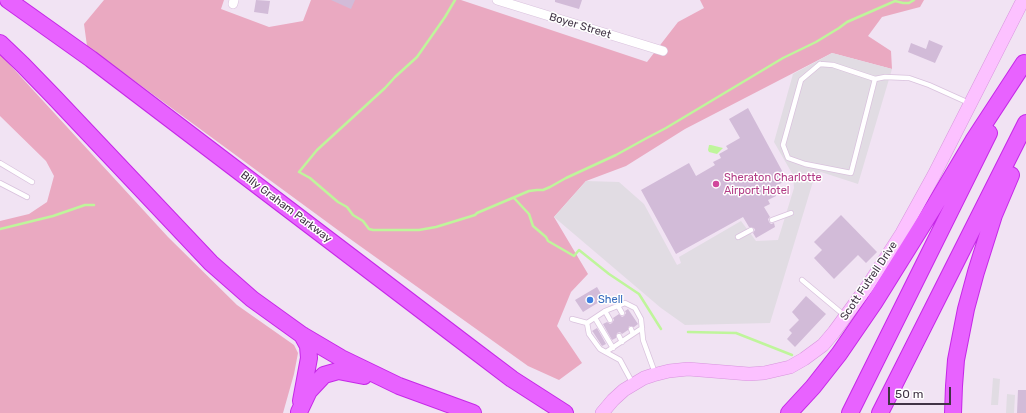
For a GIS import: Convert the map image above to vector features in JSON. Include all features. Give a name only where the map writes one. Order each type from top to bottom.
[{"type":"highway","name":"Billy Graham Parkway","points":[[8,0],[97,64],[518,383],[565,413]]},
{"type":"highway","points":[[0,43],[56,98],[210,263],[252,299],[302,335],[341,358],[399,386]]},
{"type":"highway","points":[[789,413],[813,387],[839,354],[874,303],[973,141],[1025,61]]},
{"type":"highway","points":[[850,413],[1025,61]]},
{"type":"highway","points":[[880,413],[1026,122]]},
{"type":"highway","points":[[953,413],[956,360],[968,301],[994,214],[1026,138]]},
{"type":"highway","points":[[299,413],[309,358],[308,346],[302,335]]},
{"type":"highway","points":[[299,413],[309,390],[324,375],[338,371],[360,374],[399,386],[473,413]]},
{"type":"street","name":"Boyer Street","points":[[497,0],[663,51]]},
{"type":"street","name":"Scott Futrell Drive","points":[[602,413],[624,390],[633,384],[655,374],[688,369],[749,374],[764,373],[779,370],[804,359],[817,350],[834,332],[867,287],[902,233],[971,104],[1023,0]]},
{"type":"lane","points":[[876,79],[851,173],[805,164],[788,158],[783,145],[801,80],[820,64],[834,65],[876,79],[885,76],[908,78],[929,85],[971,104]]},
{"type":"lane","points":[[0,163],[32,182]]},
{"type":"lane","points":[[0,183],[27,197]]},
{"type":"lane","points":[[772,220],[791,212]]},
{"type":"lane","points":[[738,237],[751,230]]},
{"type":"lane","points":[[802,280],[845,316]]},
{"type":"lane","points":[[572,319],[587,323],[605,312],[625,303],[635,308],[641,319],[643,340],[655,374]]},
{"type":"lane","points":[[618,306],[622,313]]},
{"type":"lane","points":[[605,312],[610,320]]},
{"type":"lane","points":[[595,318],[613,348]]},
{"type":"lane","points":[[587,323],[589,334],[600,349],[620,360],[633,384]]},
{"type":"lane","points":[[606,352],[642,328]]},
{"type":"lane","points":[[631,329],[633,334]]},
{"type":"lane","points":[[619,336],[622,342]]},
{"type":"shaded area","points":[[104,0],[224,0],[221,9],[269,27],[303,21],[311,0],[461,0],[647,62],[678,22],[704,8],[700,0],[924,0],[920,7],[882,17],[868,36],[891,51],[892,69],[832,53],[685,129],[626,166],[586,181],[554,217],[588,274],[571,292],[557,326],[582,363],[559,380],[528,366],[346,236],[87,46],[84,24]]},
{"type":"shaded area","points":[[832,53],[892,69],[858,184],[821,172],[815,175],[770,323],[685,325],[661,308],[554,217],[586,181],[619,182],[644,204],[677,265],[681,263],[679,257],[741,221],[756,241],[778,240],[794,188],[793,175],[774,142],[793,74]]},
{"type":"shaded area","points":[[0,54],[168,237],[237,305],[294,345],[298,353],[294,374],[283,413],[0,413],[0,221],[29,214],[47,202],[54,176],[46,161],[0,116]]},
{"type":"shaded area","points":[[709,145],[723,148],[717,154],[709,152]]},
{"type":"shaded area","points":[[993,378],[1000,379],[998,405],[991,405]]},
{"type":"shaded area","points":[[1007,394],[1015,395],[1014,413],[1006,413]]},
{"type":"building","points":[[256,0],[270,1],[268,14],[254,12]]},
{"type":"building","points":[[331,0],[355,0],[351,9]]},
{"type":"building","points":[[555,0],[582,0],[579,9],[555,2]]},
{"type":"building","points":[[929,40],[943,46],[935,63],[908,52],[911,43],[926,49]]},
{"type":"building","name":"Sheraton Charlotte Airport Hotel","points":[[748,108],[787,180],[772,188],[776,196],[768,200],[770,204],[764,207],[770,217],[768,219],[769,222],[771,224],[774,223],[775,227],[756,238],[753,233],[755,230],[754,228],[749,227],[743,217],[676,254],[641,190],[689,163],[696,176],[715,165],[713,162],[721,158],[719,154],[728,149],[726,146],[740,138],[729,119]]},
{"type":"building","points":[[841,215],[877,252],[866,263],[858,255],[834,279],[814,258],[822,250],[814,242]]},
{"type":"building","name":"Shell","points":[[597,287],[604,299],[583,312],[575,300]]},
{"type":"building","points":[[806,296],[826,314],[795,347],[787,339],[792,333],[789,330],[799,320],[792,312]]},
{"type":"building","points":[[628,309],[638,324],[634,327],[629,326],[628,330],[622,334],[620,332],[617,333],[616,338],[612,340],[603,324],[607,322],[610,324],[612,323],[614,320],[613,318],[619,314],[622,317],[624,316],[626,313],[625,311]]},
{"type":"building","points":[[597,328],[606,344],[602,346],[592,331]]},
{"type":"building","points":[[1018,390],[1026,390],[1026,413],[1017,413]]},
{"type":"waterway","points":[[455,0],[417,57],[317,150],[299,172],[310,178],[338,202],[347,207],[353,215],[363,221],[369,229],[419,230],[436,227],[475,215],[529,191],[543,190],[616,155],[666,128],[783,58],[816,42],[847,22],[895,1],[909,3],[914,0]]},
{"type":"waterway","points":[[514,198],[529,214],[533,226],[546,237],[548,241],[574,256],[579,250],[609,274],[639,294],[661,329]]},
{"type":"waterway","points":[[0,229],[53,216],[85,205],[94,205]]},
{"type":"waterway","points":[[688,332],[736,333],[792,355]]},
{"type":"place","name":"Sheraton Charlotte Airport Hotel","points":[[716,184]]},
{"type":"place","name":"Shell","points":[[590,300]]}]
